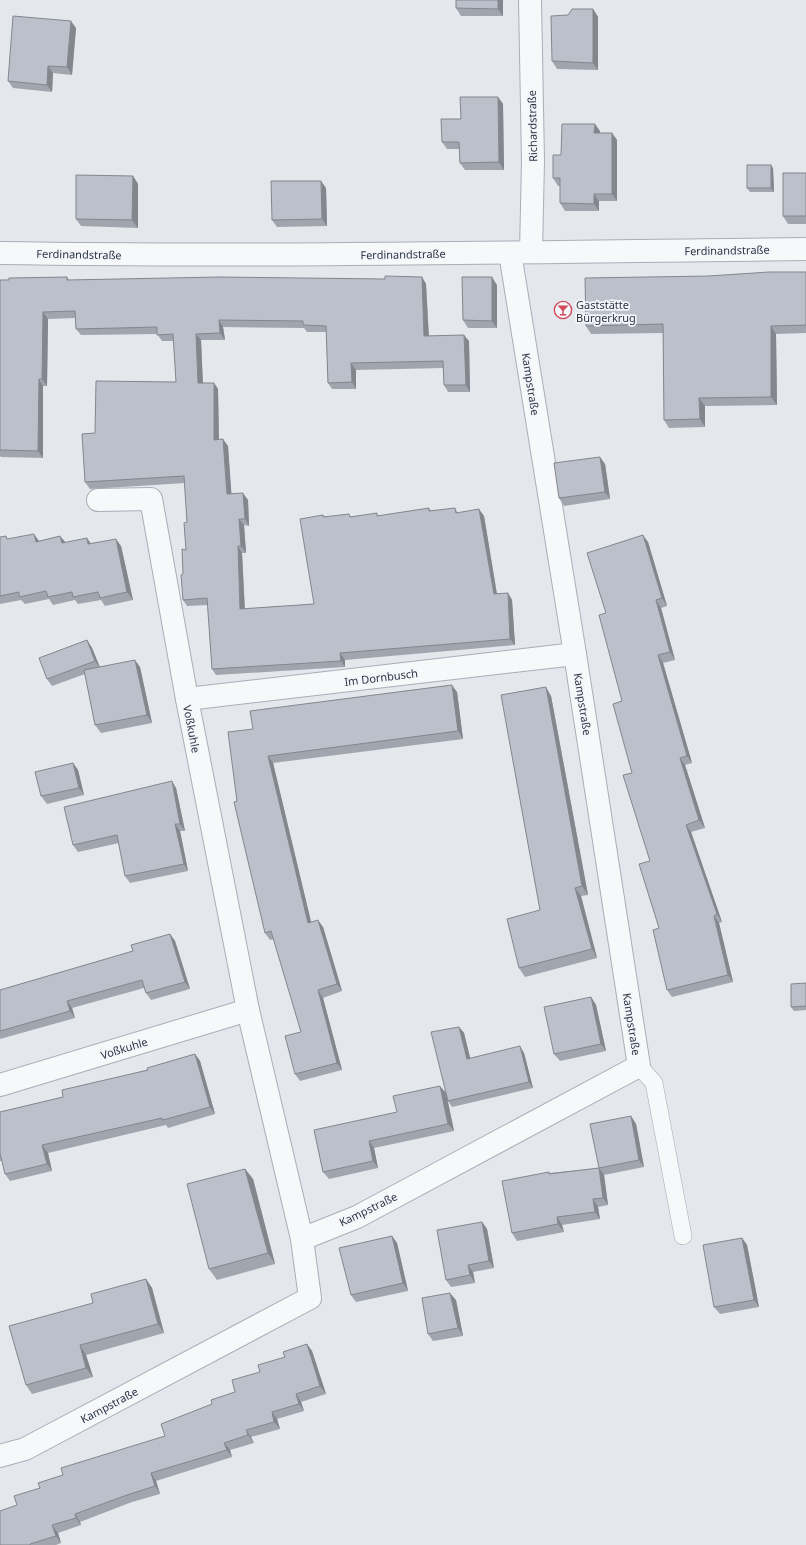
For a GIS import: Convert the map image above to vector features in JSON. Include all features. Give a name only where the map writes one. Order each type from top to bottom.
[{"type":"street","name":"Richardstraße","points":[[520,252],[533,161],[530,0]]},
{"type":"street","name":"Ferdinandstraße","points":[[0,253],[201,255],[806,250]]},
{"type":"street","name":"Kampstraße","points":[[0,1456],[25,1449],[310,1298],[302,1239],[357,1217],[639,1066],[575,654],[520,252]]},
{"type":"street","name":"Voßkuhle","points":[[98,500],[151,499],[186,699],[248,1010],[302,1239]]},
{"type":"street","name":"Im Dornbusch","points":[[186,699],[575,654]]},
{"type":"street","name":"Voßkuhle","points":[[0,1085],[248,1010]]},
{"type":"lane","points":[[639,1066],[654,1083],[683,1236]]},
{"type":"building","points":[[456,0],[498,0],[498,9],[456,8]]},
{"type":"building","points":[[572,9],[593,9],[593,63],[552,61],[551,16],[568,15]]},
{"type":"building","points":[[13,16],[71,21],[67,67],[48,66],[47,85],[8,81]]},
{"type":"building","points":[[460,97],[498,97],[499,162],[460,163],[459,142],[442,142],[441,119],[461,119]]},
{"type":"building","points":[[562,124],[595,124],[594,133],[612,133],[612,194],[594,194],[594,204],[560,203],[560,178],[553,178],[553,155],[561,155]]},
{"type":"building","points":[[747,165],[771,165],[771,188],[747,188]]},
{"type":"building","points":[[783,173],[806,173],[806,216],[783,216]]},
{"type":"building","points":[[76,175],[133,176],[132,220],[76,219]]},
{"type":"building","points":[[271,181],[321,181],[322,219],[272,220]]},
{"type":"building","points":[[769,272],[806,272],[806,325],[771,326],[771,397],[699,398],[700,419],[664,420],[663,324],[586,326],[585,278],[709,276]]},
{"type":"building","points":[[385,276],[422,277],[424,336],[464,335],[466,385],[444,385],[443,361],[351,363],[352,382],[328,383],[326,326],[303,325],[303,321],[219,320],[220,333],[196,334],[198,383],[214,383],[214,440],[223,439],[227,494],[243,493],[245,519],[239,519],[241,546],[238,546],[240,609],[314,604],[300,519],[323,515],[323,517],[349,514],[350,517],[377,513],[377,516],[429,508],[429,511],[455,508],[456,513],[479,509],[494,594],[508,593],[510,639],[340,653],[341,661],[212,669],[207,598],[183,600],[181,575],[183,574],[182,549],[186,550],[184,523],[187,522],[184,476],[85,482],[82,434],[95,433],[96,381],[176,382],[173,334],[157,335],[157,327],[76,329],[75,311],[43,312],[42,379],[39,379],[38,451],[0,450],[0,280],[9,280],[9,278],[67,277],[67,280],[219,277],[385,279]]},
{"type":"building","points":[[462,277],[492,277],[492,321],[463,320]]},
{"type":"building","points":[[600,457],[605,492],[559,498],[554,463]]},
{"type":"building","points":[[34,534],[36,542],[60,536],[62,543],[87,538],[88,544],[116,539],[127,592],[100,598],[98,592],[73,597],[72,592],[48,597],[46,591],[19,597],[19,592],[0,596],[0,537],[6,536],[7,539]]},
{"type":"building","points":[[643,535],[662,598],[656,600],[670,652],[658,655],[687,756],[680,758],[699,820],[686,825],[717,914],[714,916],[728,975],[667,990],[653,930],[659,928],[639,864],[650,861],[623,775],[632,773],[613,704],[622,701],[599,615],[606,613],[587,553]]},
{"type":"building","points":[[87,640],[95,661],[47,679],[39,658]]},
{"type":"building","points":[[135,660],[147,715],[95,725],[84,670]]},
{"type":"building","points":[[452,685],[458,731],[268,756],[308,923],[318,920],[337,984],[318,990],[337,1063],[295,1074],[285,1036],[301,1032],[271,931],[265,933],[234,802],[237,801],[228,732],[253,729],[250,711]]},
{"type":"building","points":[[546,687],[582,886],[575,888],[592,949],[519,968],[507,919],[540,910],[501,695]]},
{"type":"building","points":[[73,763],[79,788],[41,796],[35,772]]},
{"type":"building","points":[[172,781],[180,824],[175,824],[184,864],[125,876],[117,835],[73,845],[64,807]]},
{"type":"building","points":[[170,934],[185,982],[146,993],[142,980],[67,1001],[70,1011],[0,1031],[0,990],[133,951],[131,945]]},
{"type":"building","points":[[806,983],[806,1006],[791,1007],[791,984]]},
{"type":"building","points":[[591,997],[601,1044],[554,1054],[544,1007]]},
{"type":"building","points":[[459,1027],[467,1059],[520,1046],[529,1082],[448,1101],[431,1032]]},
{"type":"building","points":[[195,1054],[210,1107],[163,1120],[162,1118],[42,1145],[47,1164],[5,1174],[0,1153],[0,1112],[63,1097],[62,1090],[148,1070],[147,1068]]},
{"type":"building","points":[[440,1086],[448,1124],[369,1141],[373,1161],[323,1172],[314,1130],[397,1112],[393,1096]]},
{"type":"building","points":[[631,1116],[639,1160],[599,1168],[590,1124]]},
{"type":"building","points":[[599,1168],[603,1198],[593,1199],[595,1212],[557,1217],[558,1224],[512,1233],[502,1181],[549,1172],[549,1174]]},
{"type":"building","points":[[245,1169],[268,1253],[209,1269],[187,1184]]},
{"type":"building","points":[[482,1222],[489,1261],[468,1265],[470,1275],[446,1280],[437,1230]]},
{"type":"building","points":[[392,1236],[403,1283],[351,1295],[339,1248]]},
{"type":"building","points":[[742,1238],[754,1300],[714,1307],[703,1245]]},
{"type":"building","points":[[146,1279],[158,1324],[80,1345],[86,1368],[26,1385],[9,1326],[93,1303],[91,1294]]},
{"type":"building","points":[[450,1293],[458,1328],[428,1334],[422,1298]]},
{"type":"building","points":[[307,1344],[320,1386],[296,1394],[299,1404],[272,1412],[274,1422],[246,1430],[248,1435],[224,1443],[227,1450],[151,1473],[155,1486],[75,1514],[76,1518],[52,1525],[56,1536],[30,1545],[0,1545],[0,1511],[17,1505],[14,1496],[40,1488],[38,1483],[63,1475],[61,1468],[165,1436],[161,1424],[212,1404],[211,1400],[235,1392],[232,1380],[260,1372],[258,1365],[285,1357],[283,1352]]},
{"type":"place","name":"Gaststätte Bürgerkrug","points":[[563,310]]}]
